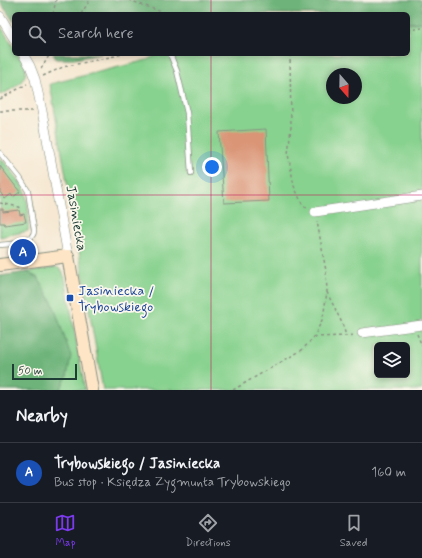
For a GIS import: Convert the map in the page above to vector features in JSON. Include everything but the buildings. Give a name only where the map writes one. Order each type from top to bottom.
[{"type":"street","points":[[0,16],[12,37]]},
{"type":"street","name":"Jasiniecka","points":[[24,56],[35,79],[42,111],[92,390]]},
{"type":"street","points":[[315,212],[422,196]]},
{"type":"street","points":[[0,265],[68,256]]},
{"type":"street","points":[[362,334],[418,326]]},
{"type":"lane","points":[[171,56],[177,72],[187,113],[190,173]]},
{"type":"lane","points":[[0,153],[20,178],[28,192],[34,230],[32,238],[23,242],[0,245]]},
{"type":"path","points":[[53,12],[56,0]]},
{"type":"path","points":[[82,12],[90,0]]},
{"type":"path","points":[[128,0],[161,12]]},
{"type":"path","points":[[137,0],[138,4]]},
{"type":"path","points":[[410,30],[422,28]]},
{"type":"path","points":[[35,79],[49,56]]},
{"type":"path","points":[[0,99],[15,92],[35,79],[63,67],[115,56]]},
{"type":"path","points":[[233,390],[302,350],[314,337],[323,318],[327,292],[326,271],[315,212],[303,206],[294,186],[288,154],[291,127],[290,56]]},
{"type":"path","points":[[0,111],[42,111]]},
{"type":"path","points":[[0,204],[19,207],[31,212]]},
{"type":"path","points":[[327,292],[338,314],[346,336]]},
{"type":"path","points":[[418,326],[422,346]]},
{"type":"path","points":[[314,337],[362,334]]},
{"type":"green space","points":[[0,0],[422,0],[422,22],[410,23],[410,12],[12,12],[12,19]]},
{"type":"green space","points":[[422,22],[422,390],[103,390],[50,84],[147,60],[154,56],[410,56],[410,24]]},
{"type":"green space","points":[[0,25],[12,45],[12,56],[19,56],[25,65],[26,71],[25,76],[14,88],[0,95]]},
{"type":"green space","points":[[54,56],[90,56],[74,59],[56,59]]},
{"type":"green space","points":[[0,157],[18,179],[25,191],[28,208],[28,231],[0,237]]},
{"type":"green space","points":[[57,267],[62,271],[65,278],[85,390],[60,390],[67,376],[70,356],[53,304],[38,278],[27,272]]},
{"type":"green space","points":[[27,272],[38,278],[53,304],[71,356],[67,376],[60,390],[0,390],[0,276]]},
{"type":"place","name":"Trybowskiego / Jasiniecka","points":[[23,252]]},
{"type":"place","name":"Jasiniecka / Trybowskiego","points":[[70,298]]}]
